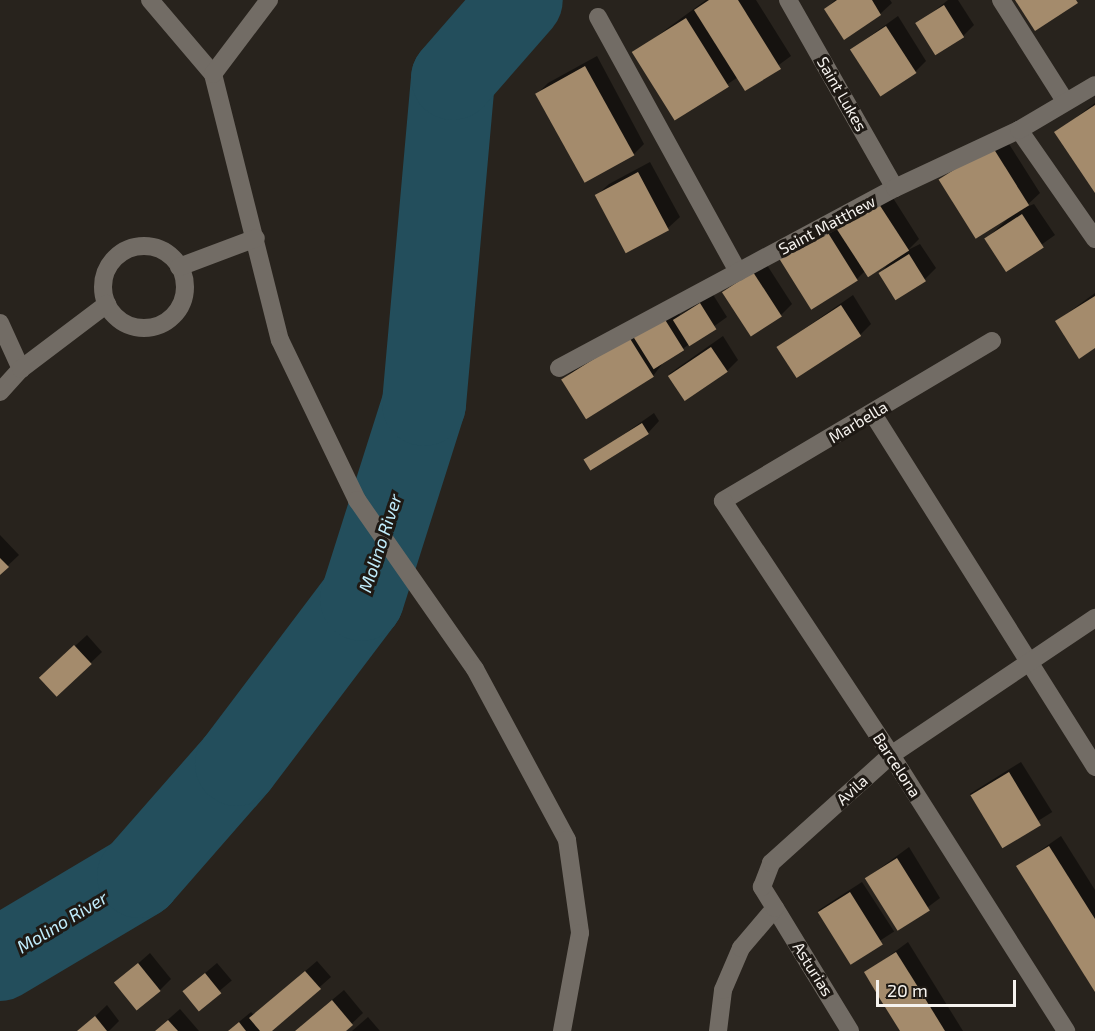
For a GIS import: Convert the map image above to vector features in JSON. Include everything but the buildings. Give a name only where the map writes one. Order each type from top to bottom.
[{"type":"street","points":[[150,0],[213,74],[280,340],[357,500],[475,669],[567,840],[580,933],[562,1031]]},
{"type":"street","points":[[213,74],[269,0]]},
{"type":"street","name":"Saint Lukes","points":[[788,0],[895,188]]},
{"type":"street","points":[[1001,0],[1065,101]]},
{"type":"street","points":[[598,17],[738,272]]},
{"type":"street","name":"Saint Matthew","points":[[559,368],[895,188],[1019,130],[1095,85]]},
{"type":"street","points":[[1019,130],[1095,239]]},
{"type":"street","points":[[179,267],[256,238]]},
{"type":"street","points":[[133,248],[161,248],[179,267],[185,291],[175,315],[164,323],[139,328],[126,324],[107,304],[105,276],[121,253],[133,248]]},
{"type":"street","points":[[0,392],[21,369],[107,304]]},
{"type":"street","points":[[0,323],[21,369]]},
{"type":"street","name":"Marbella","points":[[723,501],[873,414],[992,341]]},
{"type":"street","points":[[873,414],[1031,661],[1095,766]]},
{"type":"street","name":"Barcelona","points":[[723,501],[891,755],[1066,1031]]},
{"type":"street","name":"Avila","points":[[775,908],[762,887],[771,863],[891,755],[1095,618]]},
{"type":"street","points":[[718,1031],[723,990],[741,948],[775,908]]},
{"type":"street","name":"Asturias","points":[[775,908],[850,1031]]},
{"type":"waterway","name":"Molino River","points":[[0,959],[139,876],[237,764],[362,599],[424,404],[453,78],[521,0]]}]
